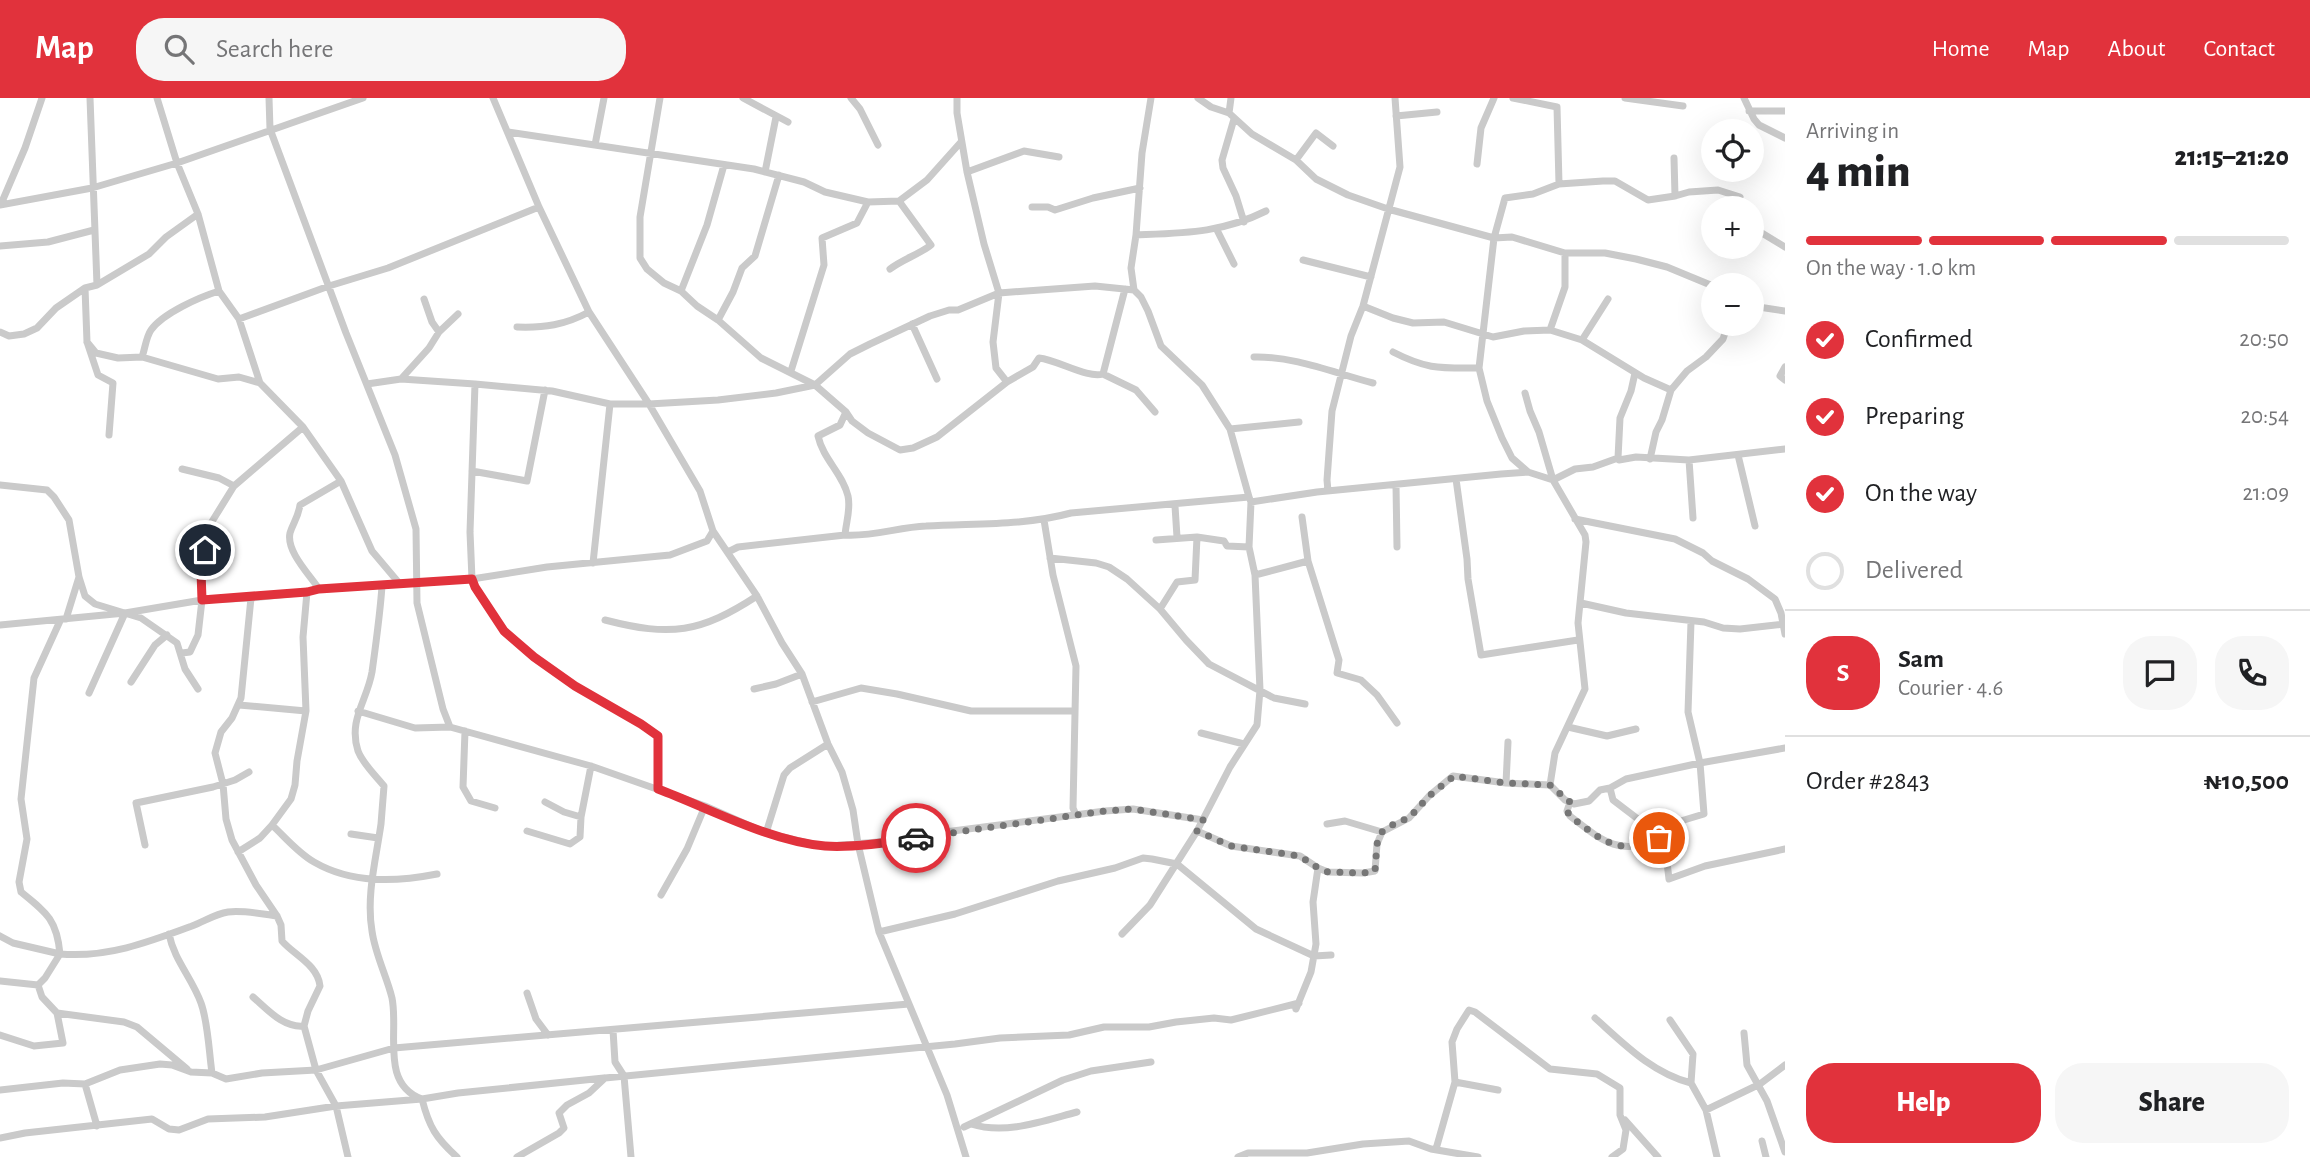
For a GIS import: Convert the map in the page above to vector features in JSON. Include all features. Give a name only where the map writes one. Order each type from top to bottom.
[{"type":"street","points":[[1,205],[42,98]]},
{"type":"street","points":[[90,98],[97,285]]},
{"type":"street","points":[[157,98],[177,163],[198,214],[219,291],[239,319],[260,383],[303,427],[341,481],[372,551],[399,583]]},
{"type":"street","points":[[269,98],[270,129],[395,456],[416,529],[417,603],[443,709],[450,727]]},
{"type":"street","points":[[1,205],[92,188],[177,163],[343,102],[363,98]]},
{"type":"street","points":[[493,98],[539,207],[589,312],[649,404],[700,491],[713,531],[757,596],[802,674],[828,744],[842,772],[853,810],[858,844],[879,932],[954,1113],[966,1157]]},
{"type":"street","points":[[595,145],[604,98]]},
{"type":"street","points":[[660,98],[640,217],[640,258],[647,269],[681,290],[761,358],[815,385],[846,412],[852,421],[887,444],[900,450],[913,448],[936,437],[1007,382],[1033,367],[1039,358],[1093,376],[1104,373],[1136,390],[1155,412]]},
{"type":"street","points":[[743,98],[788,122]]},
{"type":"street","points":[[850,98],[860,109],[878,145]]},
{"type":"street","points":[[957,98],[967,172],[999,293],[993,342],[996,368],[1007,382]]},
{"type":"street","points":[[1122,934],[1150,905],[1177,864],[1257,725],[1260,690],[1255,575],[1249,547],[1250,500],[1230,429],[1202,385],[1161,346],[1148,311],[1134,290],[1131,268],[1142,153],[1151,98]]},
{"type":"street","points":[[1198,98],[1232,116],[1252,134],[1296,160],[1316,179],[1348,195],[1388,209],[1494,237],[1512,237],[1566,253],[1605,253],[1636,259],[1667,267],[1701,281]]},
{"type":"street","points":[[1231,98],[1232,116],[1222,160],[1244,222]]},
{"type":"street","points":[[1328,491],[1332,411],[1340,374],[1363,306],[1400,167],[1395,98]]},
{"type":"street","points":[[1477,164],[1481,128],[1494,98]]},
{"type":"street","points":[[1513,98],[1557,107],[1559,184]]},
{"type":"street","points":[[1625,98],[1683,106]]},
{"type":"street","points":[[1744,98],[1759,125],[1785,138]]},
{"type":"street","points":[[1749,111],[1785,111]]},
{"type":"street","points":[[1396,116],[1437,112]]},
{"type":"street","points":[[765,172],[776,117]]},
{"type":"street","points":[[508,132],[724,164],[804,181],[825,192],[868,202],[900,201],[927,180],[961,142]]},
{"type":"street","points":[[1296,160],[1316,133],[1333,146]]},
{"type":"street","points":[[967,172],[1024,151],[1059,157]]},
{"type":"street","points":[[1674,158],[1675,196]]},
{"type":"street","points":[[681,290],[707,225],[724,164]]},
{"type":"street","points":[[718,320],[742,268],[755,256],[779,175]]},
{"type":"street","points":[[1528,472],[1512,458],[1487,401],[1479,368],[1494,237],[1504,198],[1533,194],[1559,184],[1615,181],[1648,200],[1689,192],[1718,190],[1737,196]]},
{"type":"street","points":[[1032,207],[1055,210],[1140,188]]},
{"type":"street","points":[[890,270],[931,245],[900,201]]},
{"type":"street","points":[[791,371],[824,265],[822,237],[857,223],[868,202]]},
{"type":"street","points":[[239,319],[388,268],[539,207]]},
{"type":"street","points":[[1136,235],[1217,230],[1244,222],[1266,211]]},
{"type":"street","points":[[0,332],[9,336],[24,334],[37,328],[56,308],[85,288],[97,285],[149,254],[166,237],[198,214]]},
{"type":"street","points":[[0,246],[48,242],[94,230]]},
{"type":"street","points":[[1217,230],[1234,264]]},
{"type":"street","points":[[1764,234],[1785,247]]},
{"type":"street","points":[[1550,330],[1565,287],[1566,253]]},
{"type":"street","points":[[1303,260],[1371,277]]},
{"type":"street","points":[[367,384],[401,379],[475,384],[545,390],[610,404],[718,400],[776,393],[815,385],[850,354],[939,312],[957,310],[999,293],[1095,286],[1134,290]]},
{"type":"street","points":[[85,288],[87,342],[98,375],[113,383],[109,435]]},
{"type":"street","points":[[1104,373],[1125,289]]},
{"type":"street","points":[[142,357],[150,331],[158,324],[184,306],[219,291]]},
{"type":"street","points":[[424,299],[432,322],[439,332]]},
{"type":"street","points":[[1582,340],[1608,299]]},
{"type":"street","points":[[1363,306],[1413,323],[1444,322],[1501,337],[1524,331],[1550,330],[1582,340],[1635,373],[1671,390]]},
{"type":"street","points":[[1764,308],[1785,311]]},
{"type":"street","points":[[517,327],[544,328],[570,322],[589,312]]},
{"type":"street","points":[[401,379],[429,348],[439,332],[458,314]]},
{"type":"street","points":[[912,324],[937,379]]},
{"type":"street","points":[[1650,459],[1656,432],[1671,390],[1724,336]]},
{"type":"street","points":[[87,342],[96,353],[118,358],[142,357],[218,379],[239,377],[260,383]]},
{"type":"street","points":[[1393,352],[1410,361],[1438,369],[1479,368]]},
{"type":"street","points":[[1254,357],[1276,357],[1373,383]]},
{"type":"street","points":[[1785,367],[1780,376],[1785,380]]},
{"type":"street","points":[[1618,458],[1620,418],[1635,373]]},
{"type":"street","points":[[475,384],[470,532],[472,579],[475,587],[504,631],[534,657],[575,686],[658,736],[658,789]]},
{"type":"street","points":[[472,471],[527,481],[545,390]]},
{"type":"street","points":[[1525,393],[1553,480],[1585,535],[1586,542],[1578,623],[1585,689],[1555,754],[1550,785]]},
{"type":"street","points":[[593,563],[610,404]]},
{"type":"street","points":[[845,535],[848,494],[835,468],[824,455],[818,436],[840,425],[846,412]]},
{"type":"street","points":[[1230,429],[1298,422]]},
{"type":"street","points":[[182,653],[190,652],[198,635],[202,600],[201,571],[208,528],[234,486],[303,427]]},
{"type":"street","points":[[728,552],[738,547],[845,535],[857,536],[924,526],[975,526],[1044,520],[1071,513],[1250,500],[1501,474],[1528,472],[1553,480],[1575,469],[1593,467],[1618,458],[1689,460],[1785,449]]},
{"type":"street","points":[[1738,455],[1755,526]]},
{"type":"street","points":[[1501,474],[1512,458]]},
{"type":"street","points":[[1689,460],[1693,518]]},
{"type":"street","points":[[182,469],[219,478],[234,486]]},
{"type":"street","points":[[1317,492],[1327,480]]},
{"type":"street","points":[[1457,480],[1468,579],[1481,656],[1578,640]]},
{"type":"street","points":[[319,589],[292,551],[290,532],[298,519],[300,505],[341,481]]},
{"type":"street","points":[[0,485],[47,491],[54,497],[69,520],[85,596],[95,604],[141,618],[177,643],[186,669],[198,689]]},
{"type":"street","points":[[1396,485],[1397,547]]},
{"type":"street","points":[[1175,506],[1177,537]]},
{"type":"street","points":[[1302,517],[1308,561],[1339,660],[1337,673],[1361,680],[1377,695],[1397,723]]},
{"type":"street","points":[[1575,519],[1685,543],[1748,579],[1775,599],[1785,634]]},
{"type":"street","points":[[1044,520],[1052,575],[1076,666],[1073,808],[1076,815]]},
{"type":"street","points":[[0,625],[125,613],[202,600],[472,579],[547,567],[670,555],[707,541],[713,531]]},
{"type":"street","points":[[1156,540],[1197,537],[1224,541],[1227,546],[1249,547]]},
{"type":"street","points":[[1160,609],[1177,582],[1195,580],[1197,537]]},
{"type":"street","points":[[1050,558],[1109,567],[1127,579],[1160,609],[1209,664],[1274,698],[1305,704]]},
{"type":"street","points":[[1255,575],[1308,561]]},
{"type":"street","points":[[38,985],[60,954],[58,933],[46,913],[21,892],[19,882],[27,839],[21,799],[34,678],[63,620],[79,577]]},
{"type":"street","points":[[382,586],[372,673],[358,711],[356,729],[359,752],[384,786],[372,879],[372,932],[392,997],[394,1069],[399,1081],[414,1096],[422,1099]]},
{"type":"street","points":[[238,852],[260,838],[291,799],[306,711],[303,637],[307,592]]},
{"type":"street","points":[[605,620],[630,627],[676,630],[703,625],[728,615],[757,596]]},
{"type":"street","points":[[251,598],[239,705],[221,732],[215,753],[223,784],[226,819],[238,852],[277,916],[281,925],[282,941],[311,967],[320,981],[320,991],[308,1011],[304,1026],[316,1070],[336,1106],[348,1157]]},
{"type":"street","points":[[1581,603],[1626,613],[1704,622],[1723,628],[1740,629],[1784,624]]},
{"type":"street","points":[[89,693],[125,613]]},
{"type":"street","points":[[1570,802],[1567,811],[1570,816],[1600,839],[1619,846],[1636,848],[1659,838],[1664,826],[1704,814],[1700,763],[1688,712],[1691,622]]},
{"type":"street","points":[[131,682],[155,645],[167,635]]},
{"type":"street","points":[[754,689],[802,674]]},
{"type":"street","points":[[812,702],[861,688],[971,711],[1074,711]]},
{"type":"street","points":[[239,705],[306,711]]},
{"type":"street","points":[[358,711],[415,728],[450,727],[592,766],[705,807],[766,833],[816,845],[904,840],[1133,809],[1203,820]]},
{"type":"street","points":[[1568,727],[1607,736],[1636,729]]},
{"type":"street","points":[[465,731],[463,787],[471,801],[495,808]]},
{"type":"street","points":[[1201,733],[1244,744]]},
{"type":"street","points":[[1506,783],[1508,742]]},
{"type":"street","points":[[766,833],[784,775],[790,768],[828,744]]},
{"type":"street","points":[[1197,831],[1231,846],[1300,856],[1328,872],[1363,873],[1375,871],[1377,844],[1382,832],[1409,818],[1429,796],[1454,776],[1506,783],[1550,785],[1574,804],[1589,801],[1600,790],[1626,779],[1785,748]]},
{"type":"street","points":[[527,831],[570,844],[580,837],[592,766]]},
{"type":"street","points":[[145,845],[136,803],[223,784],[249,772]]},
{"type":"street","points":[[1610,788],[1613,800],[1659,838],[1667,853],[1669,879],[1705,866],[1785,849]]},
{"type":"street","points":[[545,803],[582,817]]},
{"type":"street","points":[[662,895],[687,849],[705,807]]},
{"type":"street","points":[[1328,824],[1345,821],[1382,832]]},
{"type":"street","points":[[272,825],[312,861],[340,872],[372,879],[407,880],[438,874]]},
{"type":"street","points":[[351,834],[378,838]]},
{"type":"street","points":[[879,932],[955,914],[1058,881],[1115,868],[1143,858],[1177,864],[1256,929],[1314,956],[1331,955]]},
{"type":"street","points":[[0,1138],[152,1119],[169,1129],[179,1130],[208,1119],[265,1117],[495,1088],[1000,1038],[1069,1035],[1104,1027],[1149,1027],[1214,1018],[1231,1020],[1298,1006],[1314,956],[1313,902],[1318,868]]},
{"type":"street","points":[[0,936],[34,949],[74,955],[112,952],[169,934],[215,915],[231,912],[277,916]]},
{"type":"street","points":[[169,934],[176,958],[202,1005],[212,1073]]},
{"type":"street","points":[[0,981],[38,985]]},
{"type":"street","points":[[0,1035],[34,1046],[63,1043],[57,1013],[42,997],[38,985]]},
{"type":"street","points":[[527,993],[536,1019],[548,1035]]},
{"type":"street","points":[[253,997],[283,1022],[296,1027],[304,1026]]},
{"type":"street","points":[[0,1090],[63,1083],[85,1084],[120,1070],[160,1064],[191,1072],[212,1073],[226,1079],[262,1073],[316,1070],[394,1048],[909,1004]]},
{"type":"street","points":[[1432,1152],[1455,1082],[1452,1042],[1469,1010],[1550,1069],[1597,1074],[1620,1088],[1620,1115],[1626,1130],[1622,1149],[1612,1157]]},
{"type":"street","points":[[57,1013],[124,1022],[137,1027],[191,1072]]},
{"type":"street","points":[[1595,1018],[1645,1062],[1676,1079],[1691,1083]]},
{"type":"street","points":[[1670,1020],[1693,1054],[1691,1083],[1706,1110],[1717,1157]]},
{"type":"street","points":[[614,1030],[615,1062],[624,1076],[631,1157]]},
{"type":"street","points":[[1744,1033],[1747,1065],[1760,1084],[1776,1121],[1785,1152]]},
{"type":"street","points":[[962,1139],[967,1126],[1063,1080],[1091,1071],[1151,1062]]},
{"type":"street","points":[[1706,1110],[1760,1084],[1785,1065]]},
{"type":"street","points":[[517,1157],[559,1133],[564,1128],[559,1112],[589,1093],[605,1078]]},
{"type":"street","points":[[1455,1082],[1498,1090]]},
{"type":"street","points":[[85,1084],[97,1126]]},
{"type":"street","points":[[422,1099],[428,1124],[445,1147],[457,1157]]},
{"type":"street","points":[[954,1113],[967,1126],[1016,1128],[1077,1112]]},
{"type":"street","points":[[1620,1115],[1658,1157]]},
{"type":"street","points":[[1238,1157],[1248,1153],[1306,1155],[1363,1144],[1409,1141],[1432,1152],[1478,1157]]},
{"type":"street","points":[[1762,1142],[1766,1157]]},
{"type":"way so far","points":[[916,838],[945,832],[1133,809],[1203,820],[1197,831],[1231,846],[1300,856],[1328,872],[1363,873],[1375,871],[1377,844],[1382,832],[1409,818],[1429,796],[1454,776],[1506,783],[1550,785],[1570,802],[1567,813],[1570,816],[1600,839],[1619,846],[1636,848],[1659,838]]},
{"type":"route","points":[[205,550],[200,586],[202,600],[472,579],[504,631],[534,657],[575,686],[658,736],[658,789],[766,833],[794,841],[829,846],[916,838]]}]
